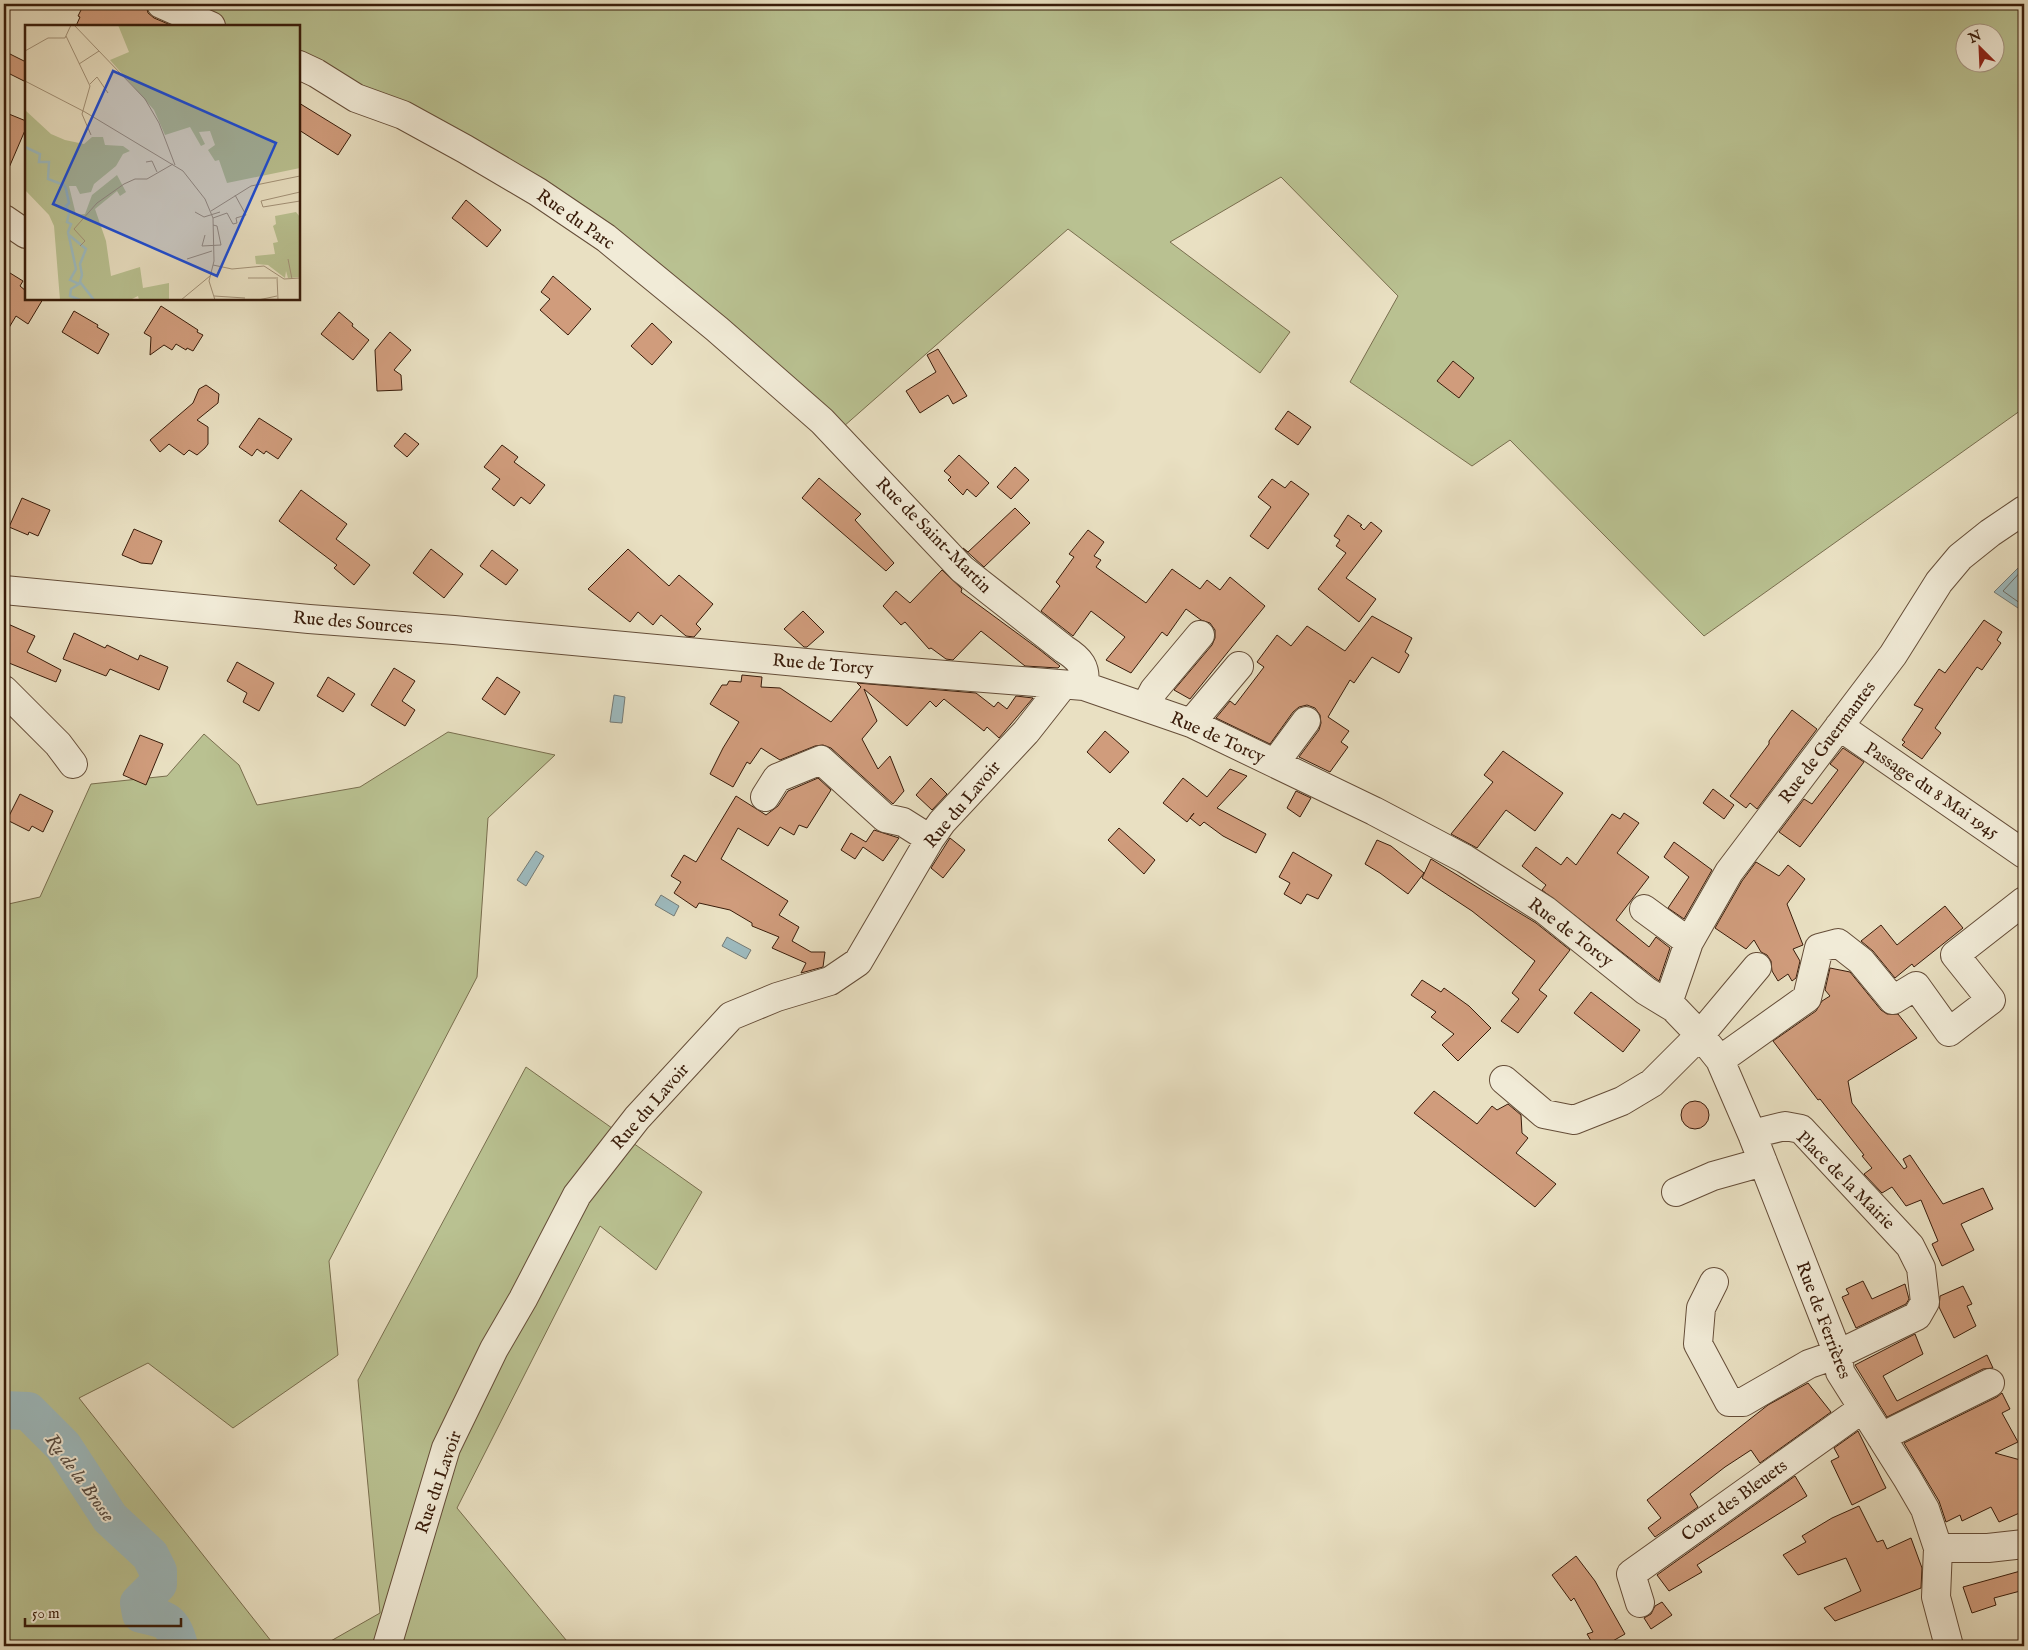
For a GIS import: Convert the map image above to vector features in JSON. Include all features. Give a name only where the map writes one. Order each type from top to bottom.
[{"type":"street","points":[[161,4],[209,25]]},
{"type":"street","name":"Rue du Parc","points":[[300,66],[316,73],[356,98],[403,115],[465,149],[538,192],[606,238],[717,329],[822,421]]},
{"type":"street","points":[[4,219],[25,233]]},
{"type":"street","name":"Rue de Saint-Martin","points":[[822,421],[962,569],[1056,643],[1078,657],[1086,675],[1074,685]]},
{"type":"street","name":"Rue de Guermantes","points":[[1668,1003],[1689,942],[1729,872],[1893,655],[1940,582],[1960,557],[2024,510]]},
{"type":"street","name":"Rue des Sources","points":[[4,590],[703,653]]},
{"type":"street","points":[[1145,707],[1154,690],[1200,635]]},
{"type":"street","name":"Rue de Torcy","points":[[703,653],[1074,685],[1191,723],[1374,811],[1465,859],[1545,910],[1646,991],[1668,1003]]},
{"type":"street","points":[[1191,723],[1239,666]]},
{"type":"street","name":"Rue du Lavoir","points":[[387,1646],[446,1448],[494,1350],[523,1300],[577,1195],[637,1118],[731,1016],[777,997],[830,981],[858,962],[930,839],[942,822],[1026,732],[1074,685]]},
{"type":"street","points":[[4,690],[58,744],[73,764]]},
{"type":"street","points":[[1275,763],[1306,721]]},
{"type":"street","name":"Passage du 8 Mai 1945","points":[[1838,726],[2024,854]]},
{"type":"street","points":[[765,797],[776,778],[821,760],[885,818],[903,822],[930,839]]},
{"type":"street","points":[[1720,1060],[1806,998],[1819,948],[1838,944],[1861,961],[1894,1000],[1916,986],[1948,1032],[1992,1000],[1956,955],[2024,901]]},
{"type":"street","points":[[1644,909],[1689,942]]},
{"type":"street","points":[[1504,1080],[1544,1114],[1574,1120],[1622,1101],[1652,1083],[1700,1035],[1758,967]]},
{"type":"street","name":"Rue de Ferrières","points":[[1668,1003],[1700,1035],[1720,1060],[1752,1134],[1838,1354],[1840,1372],[1925,1509],[1938,1548],[1936,1597],[1949,1646]]},
{"type":"street","name":"Place de la Mairie","points":[[1752,1134],[1785,1126],[1801,1129],[1910,1246],[1921,1268],[1925,1302],[1917,1316],[1838,1354]]},
{"type":"street","points":[[1676,1192],[1713,1176],[1763,1162]]},
{"type":"street","points":[[1714,1282],[1701,1308],[1698,1344],[1729,1402],[1743,1402],[1809,1364],[1838,1354]]},
{"type":"street","points":[[1881,1436],[1990,1383]]},
{"type":"street","name":"Cour des Bleuets","points":[[1640,1603],[1631,1574],[1862,1409]]},
{"type":"street","points":[[1938,1548],[1988,1548],[2024,1544]]},
{"type":"green space","points":[[171,4],[2024,4],[2024,408],[1704,636],[1510,440],[1472,466],[1350,382],[1398,296],[1281,177],[1170,242],[1290,332],[1260,373],[1068,229],[843,427],[610,224],[300,69],[300,25],[214,25]]},
{"type":"green space","points":[[448,732],[555,755],[488,818],[477,977],[329,1261],[338,1355],[233,1428],[148,1363],[79,1398],[275,1646],[4,1646],[4,905],[40,897],[91,784],[167,776],[204,734],[239,765],[257,805],[360,787]]},
{"type":"green space","points":[[526,1067],[702,1192],[656,1270],[600,1226],[457,1508],[571,1646],[322,1646],[380,1613],[358,1380]]},
{"type":"water","points":[[2024,562],[2024,612],[1994,592]]},
{"type":"water","points":[[614,695],[625,697],[622,723],[610,722]]},
{"type":"water","points":[[536,851],[544,856],[526,886],[517,880]]},
{"type":"water","points":[[661,895],[679,906],[674,916],[655,905]]},
{"type":"water","points":[[727,937],[751,950],[746,959],[722,946]]},
{"type":"building","points":[[84,4],[146,5],[148,13],[154,18],[171,25],[76,25],[80,17],[78,16]]},
{"type":"building","points":[[4,51],[25,62],[25,82],[4,71]]},
{"type":"building","points":[[300,104],[351,135],[338,155],[300,131]]},
{"type":"building","points":[[4,112],[25,121],[25,130],[5,177]]},
{"type":"building","points":[[466,200],[501,230],[487,247],[452,218]]},
{"type":"building","points":[[10,273],[23,281],[20,286],[25,290],[25,300],[42,300],[28,324],[16,316],[4,336],[4,276],[6,278]]},
{"type":"building","points":[[553,276],[591,309],[568,335],[540,310],[550,299],[541,292]]},
{"type":"building","points":[[161,306],[203,335],[193,351],[187,348],[186,350],[176,344],[172,350],[164,345],[150,355],[151,337],[144,333]]},
{"type":"building","points":[[74,311],[109,334],[98,354],[62,332]]},
{"type":"building","points":[[339,312],[369,340],[353,360],[321,334]]},
{"type":"building","points":[[652,323],[672,342],[652,365],[631,346]]},
{"type":"building","points":[[390,332],[411,350],[394,370],[401,375],[402,390],[377,391],[375,350]]},
{"type":"building","points":[[938,349],[967,396],[953,404],[948,395],[920,413],[906,391],[936,372],[927,355]]},
{"type":"building","points":[[1453,361],[1474,378],[1459,398],[1437,381]]},
{"type":"building","points":[[206,385],[219,394],[218,403],[197,420],[208,427],[208,444],[197,455],[189,450],[184,455],[169,444],[160,452],[150,440],[193,403],[199,389]]},
{"type":"building","points":[[1288,411],[1311,427],[1298,445],[1275,429]]},
{"type":"building","points":[[259,418],[292,439],[278,459],[266,451],[264,454],[257,449],[252,456],[239,447]]},
{"type":"building","points":[[405,433],[419,444],[407,457],[394,446]]},
{"type":"building","points":[[502,445],[518,457],[514,462],[545,485],[530,504],[521,497],[514,506],[492,489],[500,479],[484,467]]},
{"type":"building","points":[[959,455],[989,483],[976,497],[967,489],[963,495],[948,480],[951,477],[944,471]]},
{"type":"building","points":[[1015,467],[1029,480],[1011,499],[997,487]]},
{"type":"building","points":[[819,478],[861,514],[855,520],[894,563],[886,571],[802,498]]},
{"type":"building","points":[[1272,479],[1285,488],[1291,481],[1309,494],[1268,549],[1250,536],[1271,507],[1258,497]]},
{"type":"building","points":[[301,490],[347,524],[336,539],[370,565],[354,585],[334,568],[337,565],[279,521]]},
{"type":"building","points":[[22,498],[50,510],[38,536],[29,532],[28,535],[9,527]]},
{"type":"building","points":[[1015,508],[1030,523],[984,567],[963,548],[968,552]]},
{"type":"building","points":[[1348,515],[1362,525],[1360,526],[1364,530],[1371,522],[1382,531],[1346,578],[1376,599],[1359,622],[1318,589],[1346,553],[1336,546],[1340,540],[1334,536]]},
{"type":"building","points":[[134,529],[162,541],[152,564],[141,563],[122,555]]},
{"type":"building","points":[[1088,530],[1104,542],[1094,556],[1101,560],[1096,567],[1146,603],[1172,569],[1200,589],[1207,580],[1220,590],[1230,577],[1265,606],[1190,699],[1174,690],[1212,645],[1215,638],[1215,630],[1210,623],[1201,620],[1186,609],[1167,636],[1162,632],[1131,673],[1106,660],[1125,637],[1091,611],[1073,636],[1041,611],[1060,586],[1056,582],[1074,557],[1069,554]]},
{"type":"building","points":[[431,549],[463,574],[444,598],[413,573]]},
{"type":"building","points":[[628,549],[669,586],[679,575],[713,604],[696,624],[701,629],[694,637],[686,636],[661,615],[653,625],[638,612],[630,622],[588,589]]},
{"type":"building","points":[[492,550],[518,570],[506,585],[480,566]]},
{"type":"building","points":[[942,570],[962,589],[961,592],[1060,666],[1058,668],[1025,666],[981,631],[953,660],[946,659],[931,648],[929,649],[905,622],[901,625],[883,606],[896,591],[910,603]]},
{"type":"building","points":[[803,611],[824,632],[807,647],[804,647],[784,629]]},
{"type":"building","points":[[1372,616],[1412,638],[1405,652],[1409,655],[1399,673],[1372,657],[1354,683],[1350,680],[1328,717],[1349,731],[1341,742],[1348,747],[1330,772],[1299,757],[1319,730],[1321,723],[1320,715],[1315,708],[1307,705],[1299,707],[1293,712],[1270,744],[1216,718],[1230,701],[1235,705],[1264,667],[1257,662],[1277,635],[1291,646],[1307,626],[1345,651]]},
{"type":"building","points":[[1984,620],[2002,632],[1997,640],[2001,643],[1982,670],[1977,667],[1935,728],[1941,733],[1922,759],[1902,745],[1905,742],[1902,740],[1923,709],[1914,705],[1939,669],[1945,673]]},
{"type":"building","points":[[8,624],[35,636],[27,652],[61,670],[56,682],[4,661],[4,632]]},
{"type":"building","points":[[74,633],[105,648],[107,645],[138,660],[140,655],[168,667],[159,690],[110,669],[106,676],[63,659]]},
{"type":"building","points":[[237,662],[274,683],[259,711],[243,702],[247,693],[227,681]]},
{"type":"building","points":[[394,668],[415,681],[402,701],[415,710],[405,726],[371,705]]},
{"type":"building","points":[[742,675],[762,677],[761,687],[780,688],[831,722],[861,687],[857,683],[976,693],[994,707],[998,702],[1007,709],[1016,696],[1033,698],[999,738],[987,727],[984,731],[944,699],[936,707],[930,701],[907,726],[864,689],[877,721],[862,739],[878,769],[890,756],[904,791],[893,804],[831,748],[823,745],[815,746],[780,760],[761,748],[750,764],[747,762],[733,787],[710,774],[739,722],[710,704],[722,685],[727,685],[729,681],[741,682]]},
{"type":"building","points":[[328,677],[355,694],[343,712],[317,696]]},
{"type":"building","points":[[497,677],[520,692],[505,715],[482,699]]},
{"type":"building","points":[[1792,710],[1817,729],[1757,809],[1750,803],[1746,808],[1730,796]]},
{"type":"building","points":[[1105,731],[1129,752],[1110,773],[1087,752]]},
{"type":"building","points":[[140,735],[163,744],[146,785],[123,775]]},
{"type":"building","points":[[1843,748],[1864,762],[1800,847],[1779,832],[1804,799],[1812,804],[1838,770],[1830,764]]},
{"type":"building","points":[[1503,751],[1563,793],[1535,831],[1506,810],[1477,848],[1451,834],[1493,782],[1484,775]]},
{"type":"building","points":[[1230,769],[1247,776],[1217,808],[1266,834],[1256,853],[1223,836],[1204,822],[1200,826],[1190,818],[1187,822],[1163,803],[1183,778],[1207,797]]},
{"type":"building","points":[[818,778],[831,790],[807,828],[799,825],[794,835],[780,827],[768,846],[738,828],[721,859],[788,901],[779,915],[799,927],[792,941],[811,952],[825,952],[823,967],[801,973],[806,963],[772,948],[779,937],[752,926],[752,923],[730,910],[699,903],[696,908],[674,893],[681,882],[671,876],[684,855],[696,862],[736,796],[766,815],[778,806],[788,791]]},
{"type":"building","points":[[931,778],[947,794],[932,810],[916,795]]},
{"type":"building","points":[[1713,789],[1734,805],[1724,819],[1703,803]]},
{"type":"building","points":[[1296,791],[1311,798],[1300,817],[1287,808]]},
{"type":"building","points":[[20,794],[53,811],[43,832],[32,826],[29,831],[7,820]]},
{"type":"building","points":[[1624,813],[1639,823],[1617,853],[1649,877],[1616,920],[1649,947],[1656,937],[1670,948],[1659,981],[1542,890],[1546,885],[1522,866],[1536,847],[1561,865],[1567,857],[1576,865],[1612,814],[1620,819]]},
{"type":"building","points":[[1119,828],[1155,860],[1144,874],[1108,840]]},
{"type":"building","points":[[874,830],[899,838],[883,861],[863,847],[855,859],[841,850],[851,833],[866,842]]},
{"type":"building","points":[[950,838],[965,850],[943,878],[931,868]]},
{"type":"building","points":[[1377,840],[1391,846],[1424,873],[1408,894],[1365,864]]},
{"type":"building","points":[[1674,842],[1712,870],[1684,919],[1668,908],[1689,877],[1664,857]]},
{"type":"building","points":[[1293,852],[1332,875],[1318,899],[1307,894],[1301,904],[1284,894],[1290,883],[1279,877]]},
{"type":"building","points":[[1431,859],[1536,923],[1570,950],[1539,990],[1547,996],[1518,1033],[1501,1021],[1519,999],[1512,993],[1535,961],[1472,911],[1422,878]]},
{"type":"building","points":[[1756,862],[1779,876],[1788,865],[1805,879],[1787,904],[1803,945],[1793,949],[1800,961],[1796,978],[1792,981],[1788,974],[1778,981],[1772,971],[1771,961],[1767,955],[1761,952],[1754,940],[1746,949],[1715,928],[1742,881]]},
{"type":"building","points":[[1945,906],[1963,928],[1914,967],[1912,964],[1895,978],[1873,951],[1861,941],[1881,925],[1897,945]]},
{"type":"building","points":[[1830,968],[1850,972],[1881,1010],[1887,1014],[1898,1014],[1917,1038],[1848,1081],[1852,1103],[1904,1169],[1907,1167],[1903,1159],[1910,1155],[1943,1204],[1983,1188],[1993,1209],[1961,1224],[1974,1250],[1942,1266],[1932,1244],[1938,1241],[1921,1200],[1906,1206],[1892,1187],[1882,1193],[1864,1174],[1872,1168],[1862,1156],[1864,1155],[1820,1099],[1818,1100],[1773,1041],[1816,1011],[1822,1001],[1830,996],[1825,990]]},
{"type":"building","points":[[1422,980],[1441,992],[1444,988],[1469,1006],[1491,1028],[1458,1061],[1442,1045],[1454,1034],[1431,1017],[1436,1012],[1411,995]]},
{"type":"building","points":[[1591,992],[1640,1030],[1623,1052],[1574,1013]]},
{"type":"building","points":[[1434,1091],[1477,1124],[1492,1106],[1497,1110],[1508,1104],[1521,1115],[1522,1133],[1528,1138],[1516,1153],[1556,1184],[1535,1207],[1414,1113]]},
{"type":"building","points":[[1695,1101],[1705,1105],[1709,1115],[1705,1125],[1695,1129],[1685,1125],[1681,1115],[1685,1105]]},
{"type":"building","points":[[1863,1281],[1872,1299],[1905,1284],[1909,1299],[1906,1304],[1856,1328],[1842,1297],[1849,1294],[1846,1289]]},
{"type":"building","points":[[1963,1286],[1972,1304],[1967,1306],[1976,1326],[1954,1338],[1939,1307],[1940,1296]]},
{"type":"building","points":[[1915,1334],[1923,1354],[1883,1376],[1897,1401],[1987,1355],[1993,1368],[1983,1369],[1887,1417],[1855,1365]]},
{"type":"building","points":[[1808,1383],[1831,1412],[1760,1463],[1751,1450],[1725,1467],[1690,1494],[1698,1507],[1655,1537],[1648,1528],[1661,1518],[1647,1500],[1768,1405]]},
{"type":"building","points":[[2002,1393],[2010,1409],[2002,1413],[2018,1442],[1995,1453],[2024,1461],[2024,1511],[1999,1522],[1991,1507],[1962,1521],[1960,1515],[1946,1522],[1939,1501],[1904,1443]]},
{"type":"building","points":[[1858,1431],[1886,1488],[1852,1505],[1831,1461],[1839,1457],[1834,1448]]},
{"type":"building","points":[[1795,1476],[1807,1496],[1697,1565],[1702,1572],[1669,1591],[1657,1575]]},
{"type":"building","points":[[1859,1506],[1877,1542],[1883,1540],[1887,1549],[1911,1538],[1922,1568],[1921,1588],[1835,1621],[1824,1608],[1861,1591],[1846,1558],[1798,1575],[1783,1555],[1806,1542],[1802,1536],[1832,1518]]},
{"type":"building","points":[[1576,1556],[1595,1581],[1625,1634],[1604,1646],[1594,1646],[1587,1634],[1593,1632],[1574,1598],[1571,1601],[1552,1575]]},
{"type":"building","points":[[2024,1570],[2024,1590],[1994,1598],[1996,1605],[1972,1613],[1963,1587]]},
{"type":"building","points":[[1662,1602],[1672,1615],[1651,1629],[1644,1618],[1651,1614],[1655,1606]]},
{"type":"waterway","name":"Ru de la Brosse","points":[[4,1410],[28,1411],[63,1446],[110,1518],[150,1555],[158,1571],[158,1584],[139,1603],[141,1614],[156,1617],[167,1622],[174,1631],[179,1646]]}]
